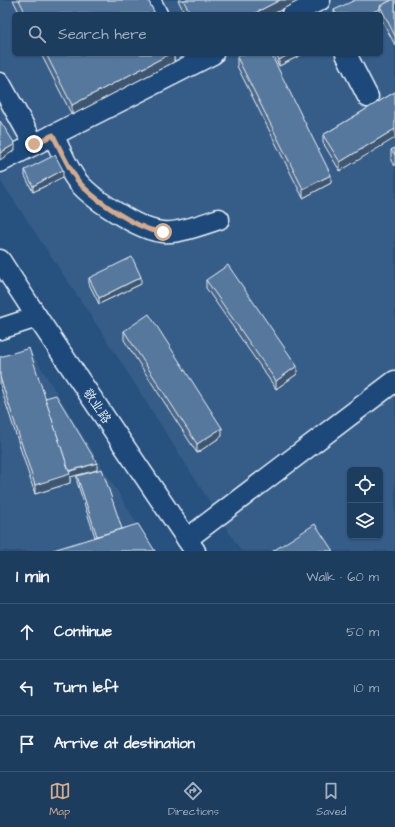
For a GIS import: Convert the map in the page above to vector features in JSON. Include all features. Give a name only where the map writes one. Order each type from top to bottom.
[{"type":"street","points":[[150,0],[156,12]]},
{"type":"street","points":[[298,12],[321,5]]},
{"type":"street","points":[[0,162],[53,135],[181,61],[204,56]]},
{"type":"street","points":[[347,56],[368,97]]},
{"type":"street","points":[[0,83],[34,144]]},
{"type":"street","points":[[53,135],[80,183],[101,202],[148,229],[163,232],[174,232],[219,220]]},
{"type":"street","name":"敬业路","points":[[0,260],[191,545]]},
{"type":"street","points":[[0,329],[37,317]]},
{"type":"street","points":[[191,545],[395,381]]},
{"type":"shaded area","points":[[0,0],[395,0],[395,551],[241,551],[99,328],[0,180]]},
{"type":"shaded area","points":[[29,348],[154,551],[0,551],[0,357]]},
{"type":"building","points":[[19,0],[148,0],[154,12],[25,12]]},
{"type":"building","points":[[183,0],[280,0],[257,12],[190,12]]},
{"type":"building","points":[[355,0],[392,0],[380,6],[380,9],[373,12],[335,12],[334,10]]},
{"type":"building","points":[[395,0],[395,36],[380,6]]},
{"type":"building","points":[[47,56],[166,56],[72,105]]},
{"type":"building","points":[[272,56],[331,175],[303,189],[237,57]]},
{"type":"building","points":[[277,56],[286,56],[279,60]]},
{"type":"building","points":[[395,92],[395,129],[340,162],[323,135]]},
{"type":"building","points":[[0,121],[15,144],[0,153]]},
{"type":"building","points":[[395,148],[395,155],[391,150]]},
{"type":"building","points":[[55,155],[63,170],[33,186],[25,170]]},
{"type":"building","points":[[132,257],[141,277],[99,298],[89,278]]},
{"type":"building","points":[[228,265],[297,366],[276,381],[206,280]]},
{"type":"building","points":[[149,314],[222,428],[197,444],[124,331]]},
{"type":"building","points":[[29,348],[70,474],[35,485],[0,377],[0,357]]},
{"type":"building","points":[[56,395],[97,463],[69,471],[45,398]]},
{"type":"building","points":[[102,469],[122,529],[97,536],[77,476]]},
{"type":"building","points":[[138,524],[155,551],[50,551]]},
{"type":"building","points":[[315,524],[333,551],[273,551]]},
{"type":"route","points":[[34,144],[53,135],[76,178],[84,188],[101,202],[127,218],[148,229],[163,232]]}]
